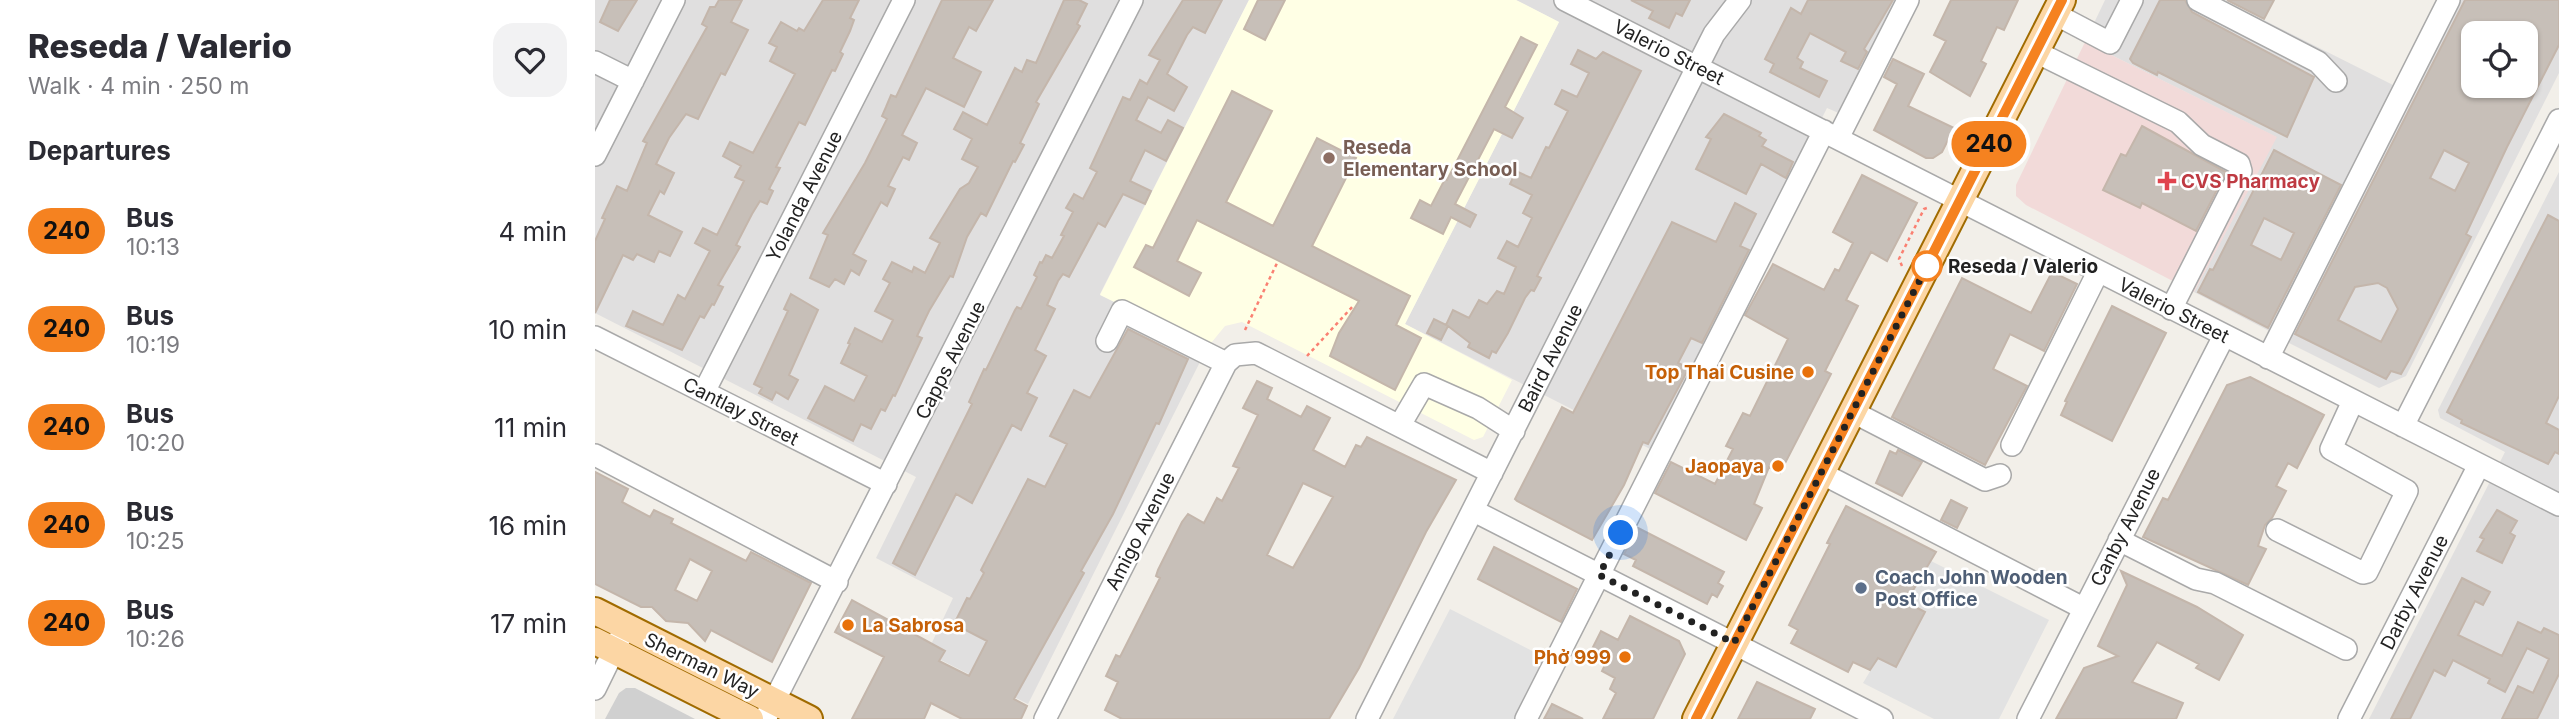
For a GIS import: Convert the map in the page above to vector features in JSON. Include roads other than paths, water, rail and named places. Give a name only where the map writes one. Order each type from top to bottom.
[{"type":"main road","points":[[1696,719],[2059,7]]},
{"type":"main road","name":"Sherman Way","points":[[595,611],[612,639],[750,719]]},
{"type":"main road","name":"Sherman Way","points":[[612,639],[770,710],[809,719]]},
{"type":"street","points":[[595,155],[674,0]]},
{"type":"street","name":"Yolanda Avenue","points":[[704,392],[904,0]]},
{"type":"street","name":"Capps Avenue","points":[[770,710],[1132,0]]},
{"type":"street","name":"Valerio Street","points":[[1565,0],[2559,505]]},
{"type":"street","name":"Baird Avenue","points":[[1367,719],[1698,66],[1721,23],[1739,0]]},
{"type":"street","points":[[1526,719],[1831,134],[1908,0]]},
{"type":"street","points":[[2059,7],[2111,43],[2132,0]]},
{"type":"street","points":[[2198,0],[2318,62],[2336,81]]},
{"type":"street","points":[[2268,358],[2449,0]]},
{"type":"street","points":[[2036,52],[2178,122],[2202,145],[2239,164],[2241,171],[2171,309]]},
{"type":"street","points":[[595,62],[633,81]]},
{"type":"street","points":[[2403,426],[2552,152],[2559,120]]},
{"type":"street","points":[[2012,444],[2098,272]]},
{"type":"street","points":[[1107,341],[1122,311],[1226,363],[1245,352],[1256,352],[1492,473]]},
{"type":"street","name":"Canby Avenue","points":[[2028,719],[2224,336]]},
{"type":"street","name":"Cantlay Street","points":[[595,337],[886,484]]},
{"type":"street","name":"Amigo Avenue","points":[[1045,719],[1226,363]]},
{"type":"street","points":[[1400,425],[1424,384],[1478,408],[1514,431]]},
{"type":"street","points":[[2277,530],[2363,573],[2367,572],[2407,491],[2331,449],[2353,401]]},
{"type":"street","points":[[1853,412],[1985,480],[2000,475]]},
{"type":"street","points":[[595,455],[837,582]]},
{"type":"street","name":"Darby Avenue","points":[[2350,719],[2479,465]]},
{"type":"street","points":[[1821,473],[2083,608]]},
{"type":"street","points":[[1474,511],[1734,643],[1871,717]]},
{"type":"street","points":[[2119,540],[2196,579],[2215,583],[2346,649]]},
{"type":"street","points":[[595,689],[612,639]]},
{"type":"place","name":"Reseda Elementary School","points":[[1329,158]]},
{"type":"place","name":"CVS Pharmacy","points":[[2167,181]]},
{"type":"place","name":"Reseda / Valerio","points":[[1927,266]]},
{"type":"place","name":"Top Thai Cusine","points":[[1808,372]]},
{"type":"place","name":"Jaopaya","points":[[1778,466]]},
{"type":"place","name":"Coach John Wooden Post Office","points":[[1861,588]]},
{"type":"place","name":"La Sabrosa","points":[[848,625]]},
{"type":"place","name":"Phở 999","points":[[1625,657]]}]
